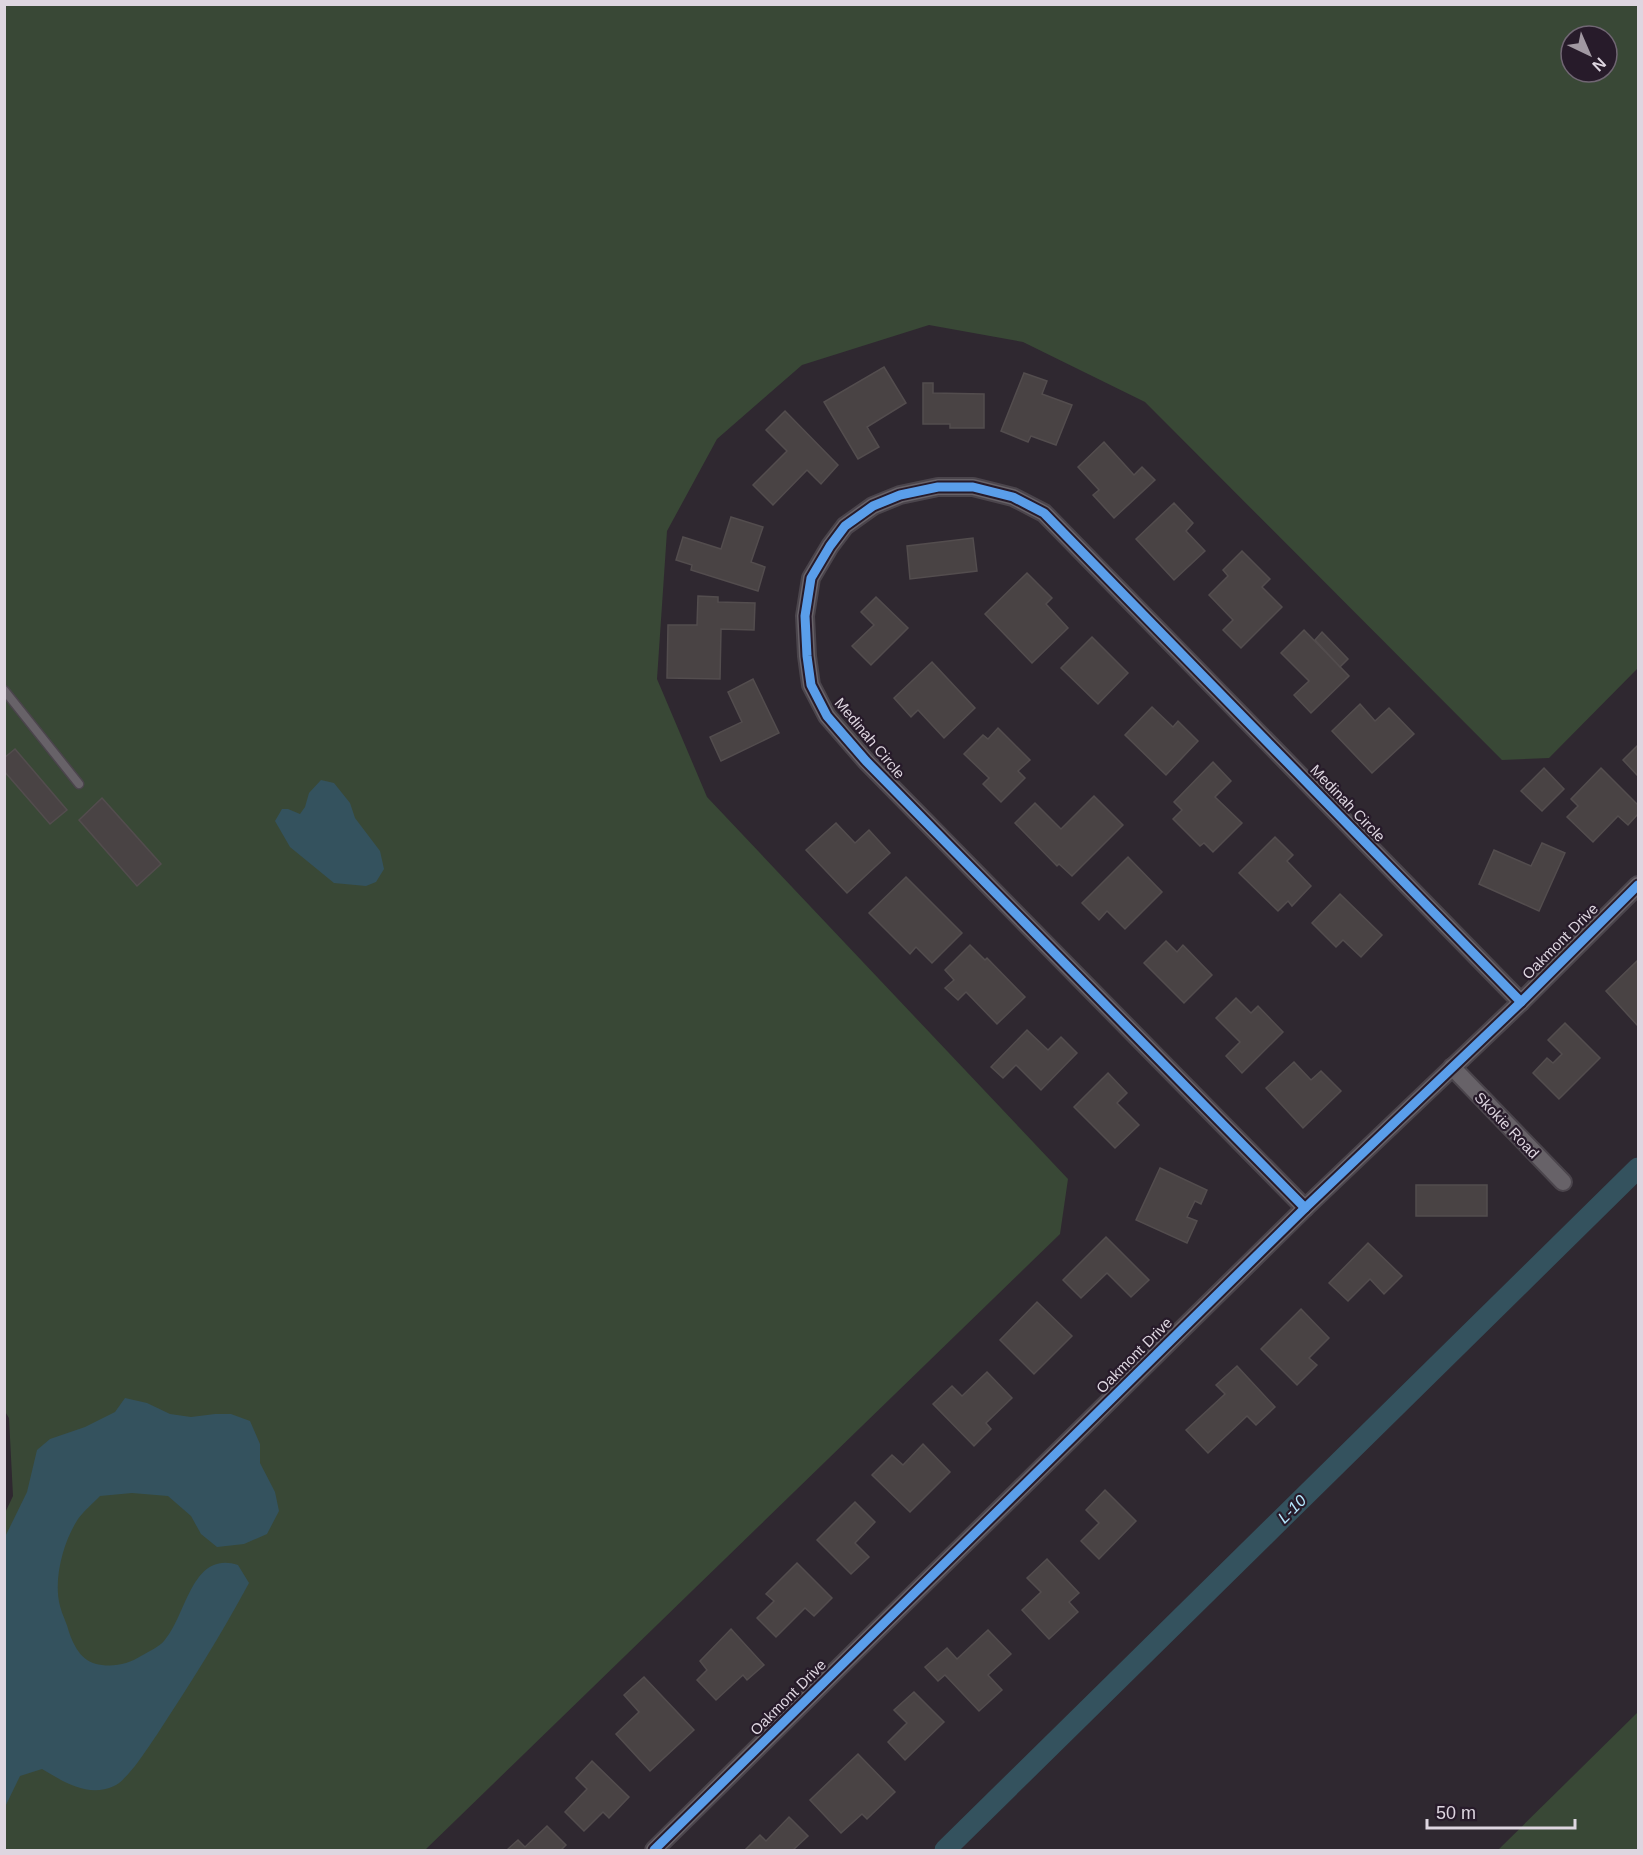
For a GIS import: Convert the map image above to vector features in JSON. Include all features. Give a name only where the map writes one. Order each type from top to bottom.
[{"type":"street","name":"Medinah Circle","points":[[1305,1208],[866,761],[827,716],[811,685],[807,656],[806,615],[811,578],[845,526],[873,506],[900,495],[938,487],[973,487],[1003,494],[1044,513],[1521,1002]]},
{"type":"street","name":"Oakmont Drive","points":[[654,1851],[1305,1208],[1521,1002],[1638,885]]},
{"type":"street","name":"Skokie Road","points":[[1452,1067],[1563,1182]]},
{"type":"lane","points":[[4,690],[80,784]]},
{"type":"green space","points":[[5,5],[1638,5],[1638,668],[1549,758],[1502,760],[1145,402],[1023,342],[929,325],[802,365],[717,439],[667,531],[657,679],[707,797],[1068,1179],[1060,1234],[425,1850],[5,1850],[4,1515],[13,1496],[9,1418],[4,1410]]},
{"type":"green space","points":[[1638,1712],[1638,1850],[1498,1850]]},
{"type":"water","points":[[321,780],[334,783],[350,803],[355,818],[380,851],[384,869],[376,882],[366,886],[334,883],[290,847],[275,821],[282,809],[300,814],[305,807],[309,793]]},
{"type":"water","points":[[125,1398],[147,1403],[170,1414],[191,1417],[231,1414],[250,1421],[260,1444],[260,1463],[275,1492],[279,1511],[267,1534],[244,1544],[217,1547],[201,1534],[191,1516],[168,1496],[132,1493],[100,1496],[83,1513],[73,1528],[64,1550],[59,1573],[58,1596],[74,1644],[85,1658],[95,1664],[123,1664],[164,1641],[172,1630],[192,1588],[210,1567],[222,1563],[238,1565],[249,1583],[170,1715],[138,1762],[120,1783],[104,1789],[86,1789],[76,1787],[42,1769],[20,1776],[5,1807],[5,1537],[27,1492],[37,1450],[50,1439],[85,1427],[115,1412]]},
{"type":"building","points":[[884,367],[906,403],[867,427],[879,447],[858,459],[824,402]]},
{"type":"building","points":[[1024,373],[1047,381],[1042,394],[1072,405],[1056,445],[1031,436],[1028,442],[1001,431]]},
{"type":"building","points":[[923,383],[933,383],[933,393],[984,394],[984,428],[950,428],[950,424],[923,424]]},
{"type":"building","points":[[785,411],[838,465],[821,484],[807,470],[773,505],[753,485],[787,451],[766,430]]},
{"type":"building","points":[[1104,442],[1134,475],[1142,467],[1155,480],[1114,518],[1093,495],[1099,490],[1078,467]]},
{"type":"building","points":[[1174,503],[1193,523],[1186,531],[1205,551],[1174,580],[1136,539]]},
{"type":"building","points":[[731,517],[763,527],[751,562],[765,567],[758,591],[691,570],[692,565],[676,560],[683,537],[721,549]]},
{"type":"building","points":[[973,538],[977,571],[910,579],[907,546]]},
{"type":"building","points":[[1242,551],[1270,579],[1262,587],[1282,607],[1241,648],[1223,630],[1233,620],[1209,595],[1228,576],[1223,570]]},
{"type":"building","points":[[1027,573],[1052,598],[1046,604],[1068,628],[1032,663],[985,614]]},
{"type":"building","points":[[698,596],[718,597],[718,602],[755,603],[754,630],[721,629],[720,679],[667,678],[668,625],[697,625]]},
{"type":"building","points":[[876,597],[908,628],[871,665],[852,646],[874,625],[861,612]]},
{"type":"building","points":[[1304,630],[1349,676],[1311,713],[1294,695],[1309,681],[1281,653]]},
{"type":"building","points":[[1322,632],[1348,659],[1340,667],[1315,640]]},
{"type":"building","points":[[1092,637],[1128,673],[1098,704],[1061,668]]},
{"type":"building","points":[[932,662],[975,708],[944,738],[918,710],[911,717],[894,698]]},
{"type":"building","points":[[753,679],[779,733],[721,761],[710,737],[742,722],[728,692]]},
{"type":"building","points":[[1360,704],[1375,721],[1389,708],[1414,734],[1372,773],[1332,731]]},
{"type":"building","points":[[1152,707],[1173,727],[1178,721],[1198,741],[1166,775],[1125,735]]},
{"type":"building","points":[[998,728],[1030,760],[1018,771],[1025,778],[1001,802],[983,784],[989,778],[964,754],[983,735],[988,739]]},
{"type":"building","points":[[1638,745],[1638,776],[1623,760]]},
{"type":"building","points":[[15,749],[67,810],[50,824],[4,771],[4,758]]},
{"type":"building","points":[[1213,762],[1231,781],[1215,797],[1242,823],[1213,852],[1204,843],[1200,846],[1173,819],[1182,810],[1174,802]]},
{"type":"building","points":[[1544,768],[1564,789],[1542,811],[1521,791]]},
{"type":"building","points":[[1601,768],[1638,805],[1638,814],[1628,825],[1618,816],[1593,842],[1567,817],[1578,806],[1571,799]]},
{"type":"building","points":[[1094,796],[1123,825],[1072,876],[1059,864],[1057,866],[1015,823],[1035,803],[1061,829]]},
{"type":"building","points":[[102,798],[161,864],[137,886],[79,820]]},
{"type":"building","points":[[836,823],[855,843],[869,830],[890,853],[847,893],[806,850]]},
{"type":"building","points":[[1275,837],[1293,855],[1287,861],[1311,886],[1292,906],[1288,901],[1278,911],[1239,873]]},
{"type":"building","points":[[1542,843],[1565,853],[1539,911],[1479,884],[1494,850],[1531,866]]},
{"type":"building","points":[[1128,857],[1162,892],[1125,929],[1107,911],[1099,920],[1082,903]]},
{"type":"building","points":[[906,877],[962,933],[932,963],[916,947],[910,954],[869,913]]},
{"type":"building","points":[[1340,894],[1382,935],[1361,957],[1343,940],[1336,947],[1312,923]]},
{"type":"building","points":[[1166,941],[1177,952],[1183,945],[1212,975],[1184,1003],[1144,963]]},
{"type":"building","points":[[970,945],[985,960],[987,958],[1025,997],[997,1024],[966,992],[958,1000],[945,988],[954,980],[945,970]]},
{"type":"building","points":[[1638,960],[1638,1026],[1606,991]]},
{"type":"building","points":[[1236,998],[1251,1013],[1258,1006],[1283,1032],[1242,1073],[1226,1056],[1240,1042],[1216,1018]]},
{"type":"building","points":[[1565,1023],[1600,1058],[1559,1099],[1533,1073],[1547,1058],[1553,1063],[1562,1054],[1548,1040]]},
{"type":"building","points":[[1027,1030],[1048,1050],[1061,1037],[1077,1053],[1041,1090],[1016,1065],[1003,1078],[991,1067]]},
{"type":"building","points":[[1294,1062],[1311,1080],[1321,1071],[1341,1091],[1303,1128],[1266,1088]]},
{"type":"building","points":[[1108,1073],[1127,1093],[1117,1103],[1139,1125],[1115,1148],[1074,1107]]},
{"type":"building","points":[[1160,1168],[1207,1190],[1201,1204],[1195,1201],[1187,1217],[1197,1221],[1187,1243],[1136,1220]]},
{"type":"building","points":[[1416,1185],[1487,1185],[1487,1216],[1416,1216]]},
{"type":"building","points":[[1106,1237],[1149,1280],[1131,1297],[1107,1273],[1081,1298],[1063,1280]]},
{"type":"building","points":[[1368,1243],[1402,1276],[1384,1294],[1370,1279],[1348,1301],[1329,1283]]},
{"type":"building","points":[[1037,1302],[1072,1336],[1034,1374],[1000,1340]]},
{"type":"building","points":[[1301,1309],[1329,1338],[1309,1358],[1317,1365],[1297,1385],[1261,1349]]},
{"type":"building","points":[[1237,1366],[1275,1407],[1256,1425],[1247,1416],[1208,1453],[1186,1430],[1225,1394],[1216,1385]]},
{"type":"building","points":[[987,1372],[1012,1398],[986,1423],[991,1429],[974,1446],[933,1404],[952,1386],[962,1396]]},
{"type":"building","points":[[923,1444],[950,1472],[910,1512],[872,1475],[892,1455],[903,1465]]},
{"type":"building","points":[[1105,1490],[1136,1521],[1099,1559],[1081,1541],[1099,1523],[1086,1510]]},
{"type":"building","points":[[855,1502],[875,1522],[855,1543],[869,1557],[851,1574],[817,1540]]},
{"type":"building","points":[[1047,1559],[1079,1593],[1069,1602],[1078,1612],[1049,1639],[1022,1610],[1041,1592],[1027,1578]]},
{"type":"building","points":[[797,1563],[832,1598],[814,1616],[805,1608],[776,1637],[757,1618],[774,1601],[766,1594]]},
{"type":"building","points":[[731,1629],[764,1665],[747,1680],[743,1675],[716,1700],[697,1680],[707,1670],[700,1661]]},
{"type":"building","points":[[988,1630],[1011,1654],[988,1675],[1002,1690],[979,1711],[945,1675],[938,1681],[925,1667],[947,1648],[957,1659]]},
{"type":"building","points":[[644,1677],[694,1730],[650,1771],[616,1734],[639,1712],[624,1695]]},
{"type":"building","points":[[914,1692],[944,1722],[905,1760],[888,1742],[907,1723],[894,1710]]},
{"type":"building","points":[[858,1754],[895,1792],[867,1819],[862,1814],[841,1833],[810,1800]]},
{"type":"building","points":[[592,1761],[629,1797],[609,1818],[603,1812],[584,1831],[565,1812],[587,1789],[576,1778]]},
{"type":"building","points":[[789,1817],[808,1836],[793,1850],[745,1850],[760,1835],[766,1841]]},
{"type":"building","points":[[547,1826],[566,1845],[561,1850],[507,1850],[518,1840],[525,1847]]},
{"type":"waterway","name":"L-10","points":[[945,1850],[1638,1168]]},
{"type":"cycle path","points":[[1305,1208],[866,761],[827,716],[811,685],[805,616],[811,578],[845,526],[873,506],[900,495],[938,487],[973,487],[1013,497],[1044,513],[1521,1002]]},
{"type":"cycle path","points":[[654,1850],[1305,1208],[1521,1002],[1638,885]]}]
